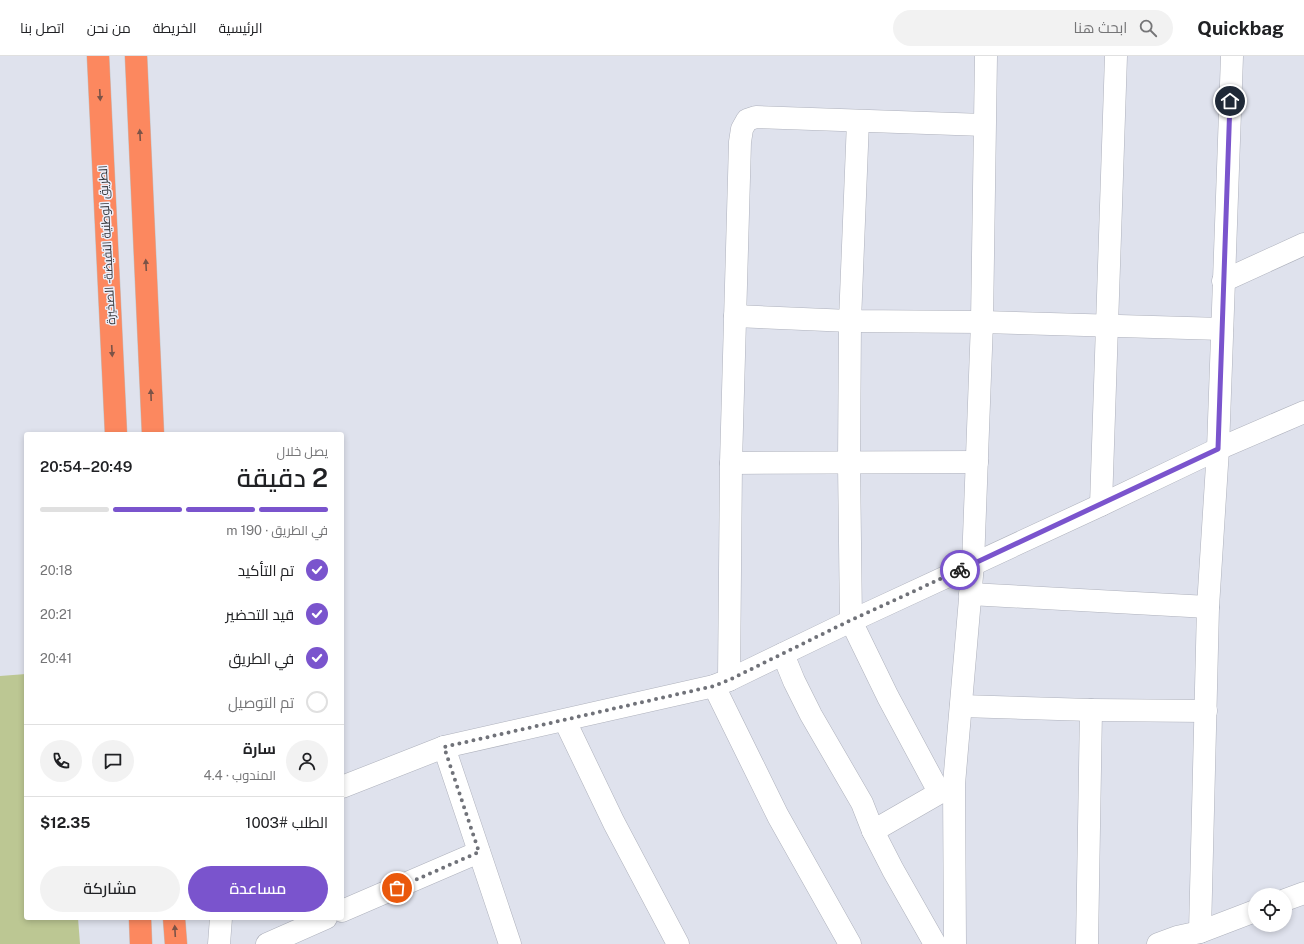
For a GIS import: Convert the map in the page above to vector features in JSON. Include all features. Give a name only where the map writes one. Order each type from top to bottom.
[{"type":"highway","name":"الطريق الوطنية النفيضة - الصخيرة","points":[[98,56],[116,432]]},
{"type":"highway","points":[[136,56],[153,432]]},
{"type":"highway","points":[[140,920],[141,944]]},
{"type":"highway","points":[[174,920],[176,944]]},
{"type":"street","points":[[955,944],[947,788],[961,706],[970,594],[974,564],[982,322],[986,56]]},
{"type":"street","points":[[1101,505],[1116,56]]},
{"type":"street","points":[[1200,932],[1208,607],[1218,449],[1232,56]]},
{"type":"street","points":[[850,944],[778,816],[721,683],[731,463],[740,142],[742,130],[747,120],[756,117],[984,125]]},
{"type":"street","points":[[858,121],[850,321],[849,463],[851,620],[888,697],[947,788]]},
{"type":"street","points":[[1223,281],[1304,244]]},
{"type":"street","points":[[735,316],[850,321],[982,322],[1222,330]]},
{"type":"street","points":[[344,786],[444,747],[721,683],[851,620],[1101,505],[1218,449],[1304,412]]},
{"type":"street","points":[[731,463],[977,462]]},
{"type":"street","points":[[970,594],[1208,607]]},
{"type":"street","points":[[783,654],[794,681],[811,715],[862,803],[873,831],[893,870],[935,944]]},
{"type":"street","points":[[961,706],[1206,712]]},
{"type":"street","points":[[1087,944],[1091,710]]},
{"type":"street","points":[[565,720],[614,823],[678,944]]},
{"type":"street","points":[[444,747],[510,944]]},
{"type":"street","points":[[873,831],[947,788]]},
{"type":"street","points":[[344,910],[479,852]]},
{"type":"street","points":[[1292,897],[1304,893]]},
{"type":"street","points":[[1172,942],[1248,914]]},
{"type":"street","points":[[219,944],[221,920]]},
{"type":"street","points":[[267,944],[321,920]]},
{"type":"green space","points":[[24,674],[24,920],[78,920],[80,944],[0,944],[0,676]]},
{"type":"way so far","points":[[397,888],[479,852],[444,747],[714,686],[851,620],[960,570]]},
{"type":"route","points":[[960,570],[1218,449],[1230,101]]}]
